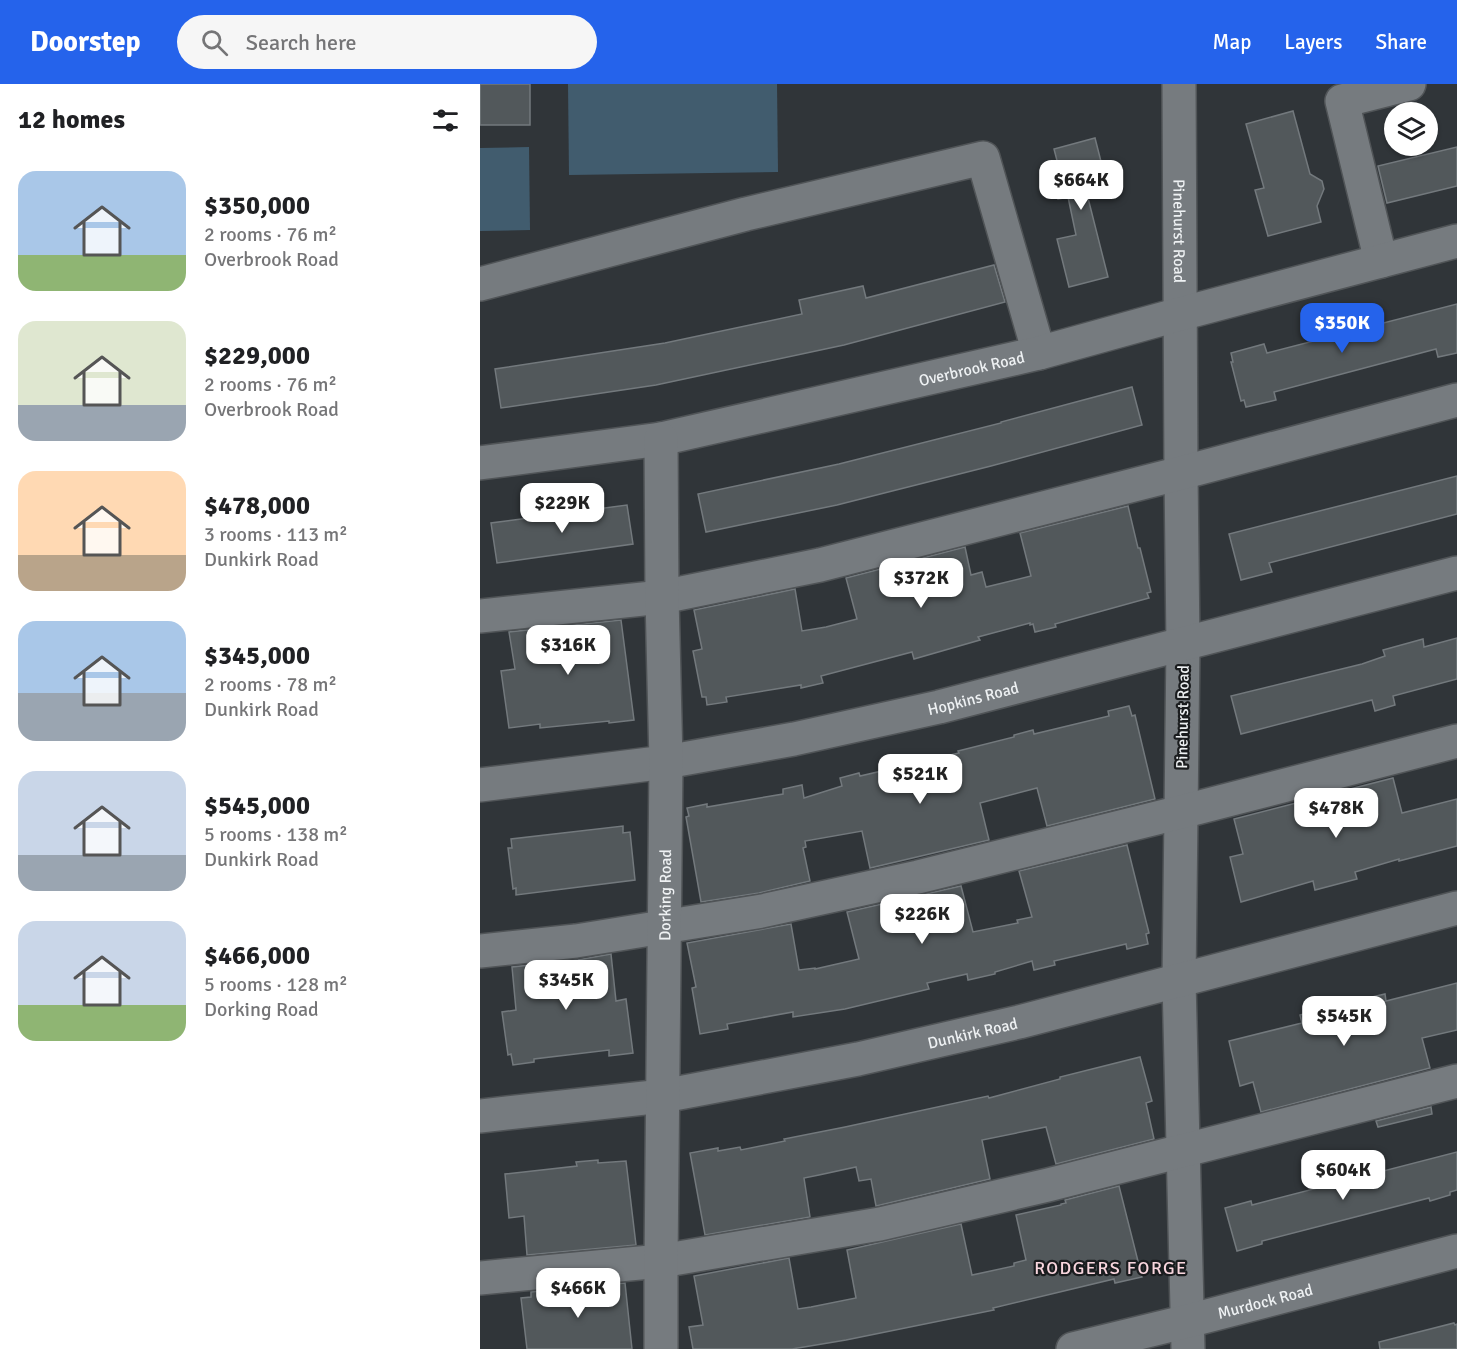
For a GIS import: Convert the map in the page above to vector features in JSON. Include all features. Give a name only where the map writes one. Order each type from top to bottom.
[{"type":"street","name":"Pinehurst Road","points":[[1179,84],[1183,645],[1179,981],[1188,1335]]},
{"type":"street","points":[[1381,261],[1342,101],[1409,84]]},
{"type":"street","points":[[480,284],[746,214],[983,158],[1039,353]]},
{"type":"street","name":"Overbrook Road","points":[[480,463],[661,439],[1039,353],[1457,241]]},
{"type":"street","points":[[480,616],[662,597],[820,565],[1457,400]]},
{"type":"street","name":"Dorking Road","points":[[661,439],[666,762],[661,1349]]},
{"type":"street","name":"Hopkins Road","points":[[480,785],[666,762],[794,739],[928,709],[1457,573]]},
{"type":"street","points":[[480,951],[576,941],[762,912],[1181,812],[1457,741]]},
{"type":"street","name":"Dunkirk Road","points":[[480,1116],[663,1096],[869,1056],[1018,1022],[1457,908]]},
{"type":"street","points":[[480,1278],[661,1261],[880,1224],[1048,1185],[1457,1081]]},
{"type":"street","name":"Murdock Road","points":[[1073,1349],[1188,1335],[1457,1251]]},
{"type":"shaded area","points":[[568,84],[777,84],[778,172],[569,175]]},
{"type":"shaded area","points":[[529,147],[530,230],[480,231],[480,148]]},
{"type":"building","points":[[480,84],[530,84],[530,125],[480,125]]},
{"type":"building","points":[[1293,111],[1310,174],[1322,181],[1324,189],[1317,206],[1321,222],[1268,236],[1255,190],[1264,188],[1246,124]]},
{"type":"building","points":[[1095,138],[1108,189],[1087,194],[1108,277],[1069,287],[1057,239],[1076,235],[1068,197],[1058,199],[1053,178],[1061,176],[1054,149]]},
{"type":"building","points":[[1457,147],[1457,186],[1387,203],[1378,166],[1420,156],[1438,156],[1438,152]]},
{"type":"building","points":[[994,265],[1005,302],[844,345],[656,385],[501,408],[495,369],[665,343],[802,314],[799,300],[863,286],[866,298]]},
{"type":"building","points":[[1457,304],[1457,353],[1438,357],[1436,349],[1274,392],[1276,400],[1246,407],[1244,400],[1241,401],[1231,362],[1233,362],[1231,353],[1264,344],[1267,353]]},
{"type":"building","points":[[1132,387],[1142,425],[837,505],[706,532],[698,494],[839,464]]},
{"type":"building","points":[[1457,476],[1457,514],[1269,563],[1272,572],[1241,580],[1229,534]]},
{"type":"building","points":[[627,505],[633,544],[497,563],[491,523]]},
{"type":"building","points":[[1128,506],[1151,592],[1147,593],[1149,598],[1055,624],[1056,627],[1035,632],[1033,624],[1030,625],[1030,623],[978,637],[980,640],[914,659],[912,652],[821,676],[823,683],[801,688],[801,685],[726,697],[727,702],[707,705],[706,697],[702,697],[693,651],[702,649],[694,610],[795,589],[802,631],[826,627],[857,619],[846,578],[965,547],[971,575],[982,572],[986,587],[1031,576],[1020,533]]},
{"type":"building","points":[[621,620],[634,720],[540,728],[540,724],[509,728],[501,671],[515,669],[509,632]]},
{"type":"building","points":[[1457,638],[1457,679],[1393,696],[1395,705],[1375,711],[1372,700],[1241,734],[1231,696],[1362,664],[1385,656],[1383,650],[1423,639],[1424,647]]},
{"type":"building","points":[[1129,706],[1132,716],[1135,715],[1155,799],[1047,826],[1037,788],[980,803],[989,840],[870,868],[862,831],[805,841],[806,847],[803,848],[810,881],[759,893],[701,902],[686,817],[689,816],[687,808],[707,804],[707,807],[783,794],[783,789],[802,785],[804,798],[842,786],[840,778],[859,773],[860,776],[959,753],[958,751],[1033,730],[1034,734],[1109,716],[1108,711]]},
{"type":"building","points":[[1393,778],[1402,813],[1457,799],[1457,846],[1355,872],[1357,879],[1315,890],[1313,881],[1241,902],[1230,857],[1243,854],[1234,819]]},
{"type":"building","points":[[623,826],[623,833],[630,832],[635,880],[516,895],[516,888],[513,889],[508,848],[512,848],[511,839]]},
{"type":"building","points":[[1127,845],[1149,933],[1146,934],[1148,944],[1127,949],[1126,944],[1054,961],[1055,965],[1034,970],[1032,961],[995,972],[995,974],[968,980],[967,974],[927,983],[929,989],[845,1009],[793,1017],[793,1012],[727,1024],[728,1029],[700,1034],[692,988],[696,987],[687,943],[791,924],[799,970],[815,969],[859,959],[847,912],[961,886],[973,932],[1018,923],[1017,920],[1032,917],[1019,871]]},
{"type":"building","points":[[611,954],[616,1001],[626,999],[633,1053],[609,1056],[609,1050],[534,1059],[534,1062],[513,1065],[511,1054],[508,1055],[502,1012],[516,1010],[512,967]]},
{"type":"building","points":[[1457,983],[1457,1030],[1422,1038],[1430,1068],[1261,1112],[1253,1082],[1240,1086],[1229,1041],[1302,1023],[1300,1015],[1326,1008],[1385,994],[1386,1001]]},
{"type":"building","points":[[1140,1057],[1152,1101],[1146,1103],[1154,1139],[1056,1164],[1046,1127],[982,1140],[990,1179],[876,1206],[871,1179],[859,1181],[856,1167],[804,1178],[810,1217],[705,1235],[690,1153],[718,1148],[718,1151],[740,1147],[741,1150],[988,1096],[989,1098]]},
{"type":"building","points":[[1431,1107],[1432,1114],[1378,1127],[1376,1121]]},
{"type":"building","points":[[1457,1152],[1457,1190],[1450,1192],[1450,1195],[1430,1201],[1429,1198],[1262,1241],[1262,1244],[1237,1251],[1225,1208],[1251,1201],[1252,1205]]},
{"type":"building","points":[[598,1160],[598,1163],[626,1161],[636,1245],[527,1255],[524,1216],[509,1218],[505,1174],[577,1166],[576,1162]]},
{"type":"building","points":[[1119,1186],[1142,1277],[1115,1283],[1114,1279],[993,1308],[994,1310],[792,1349],[693,1349],[689,1327],[703,1325],[694,1276],[789,1258],[798,1309],[811,1307],[856,1298],[847,1250],[961,1224],[972,1275],[1014,1266],[1014,1263],[1026,1260],[1016,1215],[1061,1205],[1066,1203],[1065,1200]]},
{"type":"building","points":[[625,1283],[632,1349],[527,1349],[521,1298],[531,1297],[531,1292]]},
{"type":"building","points":[[1457,1324],[1457,1349],[1380,1349],[1379,1342]]},
{"type":"district","name":"RODGERS FORGE","points":[[1111,1268]]}]
